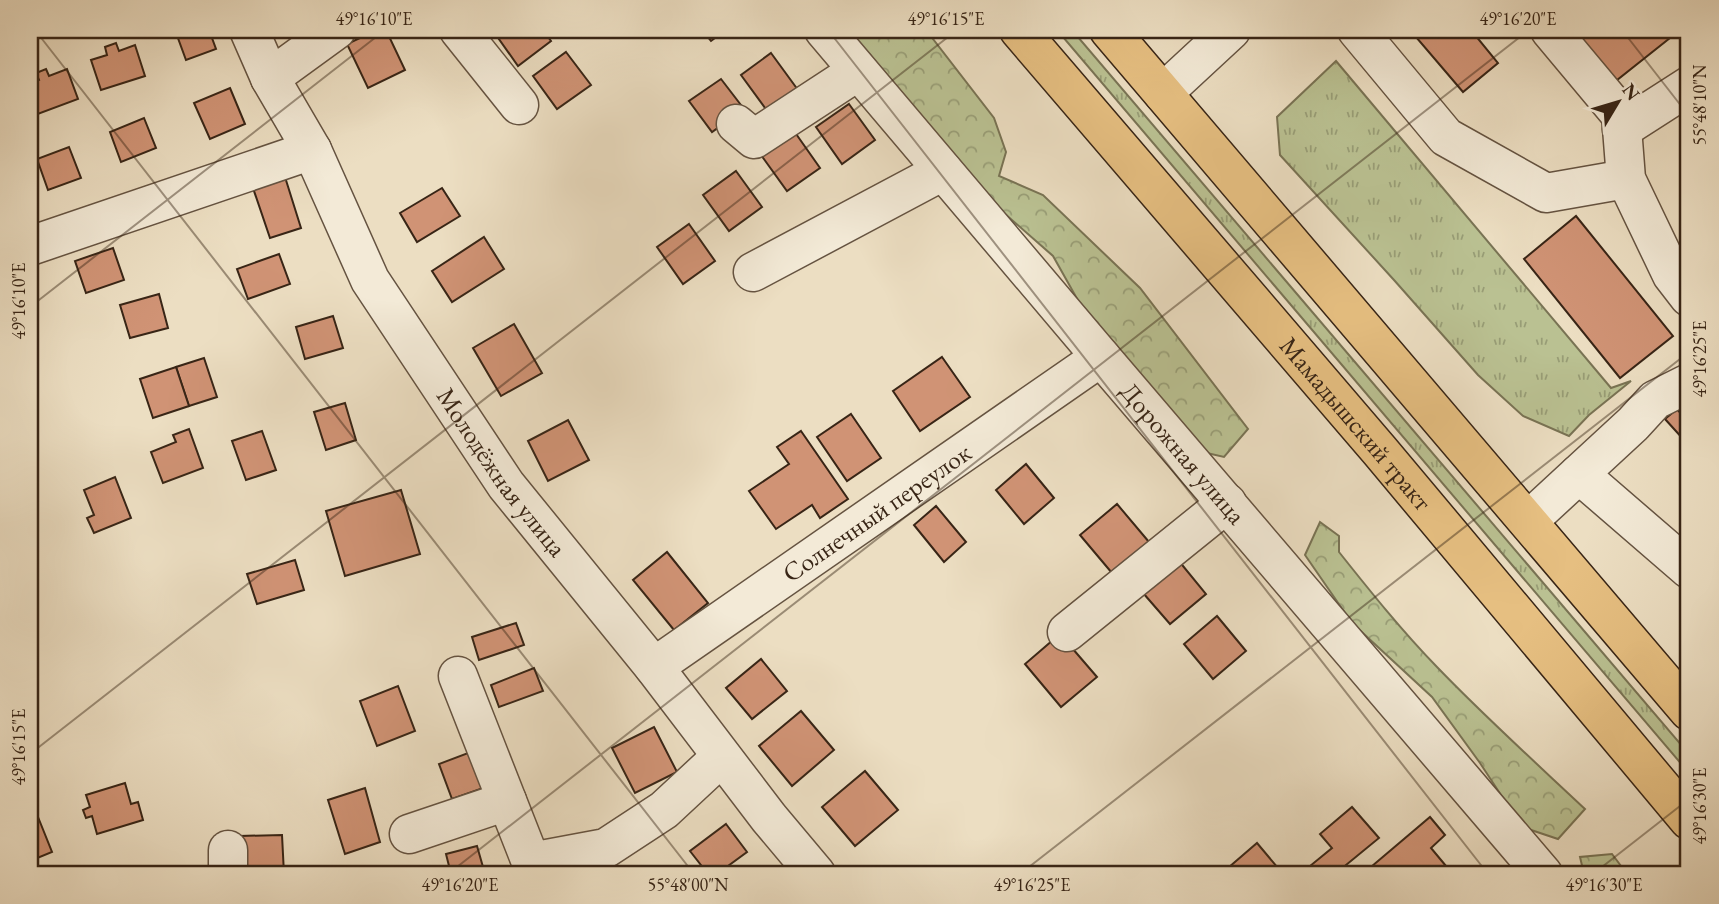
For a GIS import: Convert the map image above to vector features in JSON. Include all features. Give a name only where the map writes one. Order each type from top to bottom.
[{"type":"main road","name":"Мамадышский тракт","points":[[1019,30],[1389,461],[1689,820]]},
{"type":"main road","points":[[1109,30],[1689,711]]},
{"type":"street","name":"Молодёжная улица","points":[[249,30],[270,78],[312,150],[370,280],[506,485],[654,667],[721,757],[816,874]]},
{"type":"street","points":[[270,78],[336,30]]},
{"type":"street","points":[[459,30],[519,105]]},
{"type":"street","name":"Дорожная улица","points":[[824,30],[1543,874]]},
{"type":"street","points":[[1357,30],[1446,137],[1546,193],[1626,179]]},
{"type":"street","points":[[1550,30],[1621,115],[1626,179],[1672,275],[1689,297]]},
{"type":"street","points":[[1163,93],[1224,33]]},
{"type":"street","points":[[736,124],[754,139],[858,71]]},
{"type":"street","points":[[1622,129],[1689,86]]},
{"type":"street","points":[[30,246],[312,150]]},
{"type":"street","points":[[753,272],[943,171]]},
{"type":"street","name":"Солнечный переулок","points":[[654,667],[1101,357]]},
{"type":"street","points":[[1528,521],[1633,424],[1655,400],[1689,383]]},
{"type":"street","points":[[1579,474],[1689,569]]},
{"type":"street","points":[[1067,632],[1227,503]]},
{"type":"street","points":[[458,676],[531,862],[615,861],[721,757]]},
{"type":"street","points":[[408,834],[507,801]]},
{"type":"green space","points":[[840,30],[926,30],[994,118],[1006,152],[999,176],[1043,195],[1140,288],[1248,429],[1224,457],[1194,450],[1080,304],[1053,256],[996,206]]},
{"type":"green space","points":[[1057,30],[1072,30],[1689,754],[1689,773]]},
{"type":"green space","points":[[1336,61],[1611,388],[1631,381],[1589,415],[1569,436],[1523,416],[1478,375],[1280,155],[1277,117]]},
{"type":"green space","points":[[1320,522],[1339,536],[1339,552],[1424,653],[1491,721],[1585,809],[1558,839],[1522,827],[1432,697],[1352,623],[1305,555]]},
{"type":"green space","points":[[1612,854],[1627,874],[1584,874],[1580,857]]},
{"type":"building","points":[[175,30],[209,30],[216,49],[186,60]]},
{"type":"building","points":[[377,30],[386,30],[405,70],[368,88],[347,44]]},
{"type":"building","points":[[543,30],[551,41],[518,66],[494,32]]},
{"type":"building","points":[[702,30],[726,30],[711,41]]},
{"type":"building","points":[[1410,30],[1471,30],[1498,63],[1463,92]]},
{"type":"building","points":[[1584,30],[1680,30],[1612,84],[1575,37]]},
{"type":"building","points":[[116,43],[119,51],[135,45],[145,76],[101,90],[91,60],[107,55],[105,47]]},
{"type":"building","points":[[566,52],[591,85],[557,109],[533,76]]},
{"type":"building","points":[[771,53],[798,90],[768,112],[741,75]]},
{"type":"building","points":[[46,69],[49,76],[67,69],[78,99],[35,115],[30,103],[30,83],[39,80],[36,73]]},
{"type":"building","points":[[721,79],[744,109],[712,132],[689,101]]},
{"type":"building","points":[[230,88],[245,124],[210,139],[194,103]]},
{"type":"building","points":[[849,104],[875,140],[842,164],[816,127]]},
{"type":"building","points":[[144,118],[156,148],[121,162],[110,132]]},
{"type":"building","points":[[794,131],[820,168],[787,191],[761,155]]},
{"type":"building","points":[[69,147],[81,178],[48,190],[37,159]]},
{"type":"building","points":[[736,171],[762,207],[729,231],[703,195]]},
{"type":"building","points":[[285,177],[301,228],[270,238],[253,188]]},
{"type":"building","points":[[442,188],[460,216],[417,242],[400,213]]},
{"type":"building","points":[[1576,216],[1673,336],[1620,378],[1524,259]]},
{"type":"building","points":[[689,224],[715,261],[683,284],[657,247]]},
{"type":"building","points":[[484,237],[504,269],[452,302],[432,271]]},
{"type":"building","points":[[113,248],[124,280],[86,293],[75,261]]},
{"type":"building","points":[[279,254],[290,284],[248,299],[237,269]]},
{"type":"building","points":[[159,294],[168,328],[130,338],[120,305]]},
{"type":"building","points":[[333,316],[343,348],[305,359],[296,327]]},
{"type":"building","points":[[514,324],[542,373],[501,396],[473,348]]},
{"type":"building","points":[[942,357],[970,397],[920,431],[893,391]]},
{"type":"building","points":[[204,358],[217,397],[189,406],[176,367]]},
{"type":"building","points":[[176,367],[189,406],[153,418],[140,379]]},
{"type":"building","points":[[345,403],[356,440],[326,450],[314,412]]},
{"type":"building","points":[[1677,409],[1689,423],[1689,435],[1684,440],[1665,419]]},
{"type":"building","points":[[851,414],[881,458],[847,481],[817,437]]},
{"type":"building","points":[[568,420],[589,460],[548,481],[528,441]]},
{"type":"building","points":[[189,429],[203,468],[163,483],[151,452],[176,442],[173,435]]},
{"type":"building","points":[[262,431],[276,470],[246,480],[232,441]]},
{"type":"building","points":[[801,431],[848,499],[820,518],[812,505],[776,529],[749,491],[789,464],[777,447]]},
{"type":"building","points":[[1026,464],[1054,498],[1024,524],[996,490]]},
{"type":"building","points":[[115,477],[131,518],[94,533],[87,518],[94,515],[84,490]]},
{"type":"building","points":[[401,490],[420,554],[345,576],[326,511]]},
{"type":"building","points":[[1117,504],[1149,542],[1112,573],[1080,535]]},
{"type":"building","points":[[936,506],[966,542],[944,562],[914,525]]},
{"type":"building","points":[[667,552],[708,603],[674,630],[633,580]]},
{"type":"building","points":[[1174,555],[1206,594],[1170,624],[1137,586]]},
{"type":"building","points":[[295,560],[304,590],[257,604],[247,574]]},
{"type":"building","points":[[1217,616],[1246,651],[1213,679],[1184,644]]},
{"type":"building","points":[[516,623],[524,645],[479,660],[472,637]]},
{"type":"building","points":[[1060,634],[1097,677],[1061,707],[1025,664]]},
{"type":"building","points":[[761,659],[787,691],[752,719],[726,688]]},
{"type":"building","points":[[534,668],[543,691],[499,707],[491,685]]},
{"type":"building","points":[[398,686],[415,731],[377,746],[360,701]]},
{"type":"building","points":[[801,711],[834,750],[792,786],[759,746]]},
{"type":"building","points":[[654,727],[677,772],[635,793],[612,748]]},
{"type":"building","points":[[476,750],[489,786],[452,799],[439,764]]},
{"type":"building","points":[[865,771],[898,810],[855,846],[822,807]]},
{"type":"building","points":[[125,783],[131,804],[138,802],[143,820],[97,834],[92,816],[86,818],[83,810],[90,807],[86,795]]},
{"type":"building","points":[[365,788],[380,842],[345,854],[328,800]]},
{"type":"building","points":[[1352,807],[1379,838],[1335,874],[1317,874],[1310,866],[1332,848],[1320,834]]},
{"type":"building","points":[[36,812],[52,852],[30,861],[30,814]]},
{"type":"building","points":[[1430,817],[1445,835],[1431,848],[1446,866],[1437,874],[1365,872]]},
{"type":"building","points":[[726,824],[747,852],[717,874],[708,874],[690,851]]},
{"type":"building","points":[[282,835],[284,874],[241,874],[240,836]]},
{"type":"building","points":[[1257,843],[1283,874],[1221,874]]},
{"type":"building","points":[[477,846],[485,874],[451,874],[446,854]]},
{"type":"building","points":[[765,868],[769,874],[755,874]]}]
